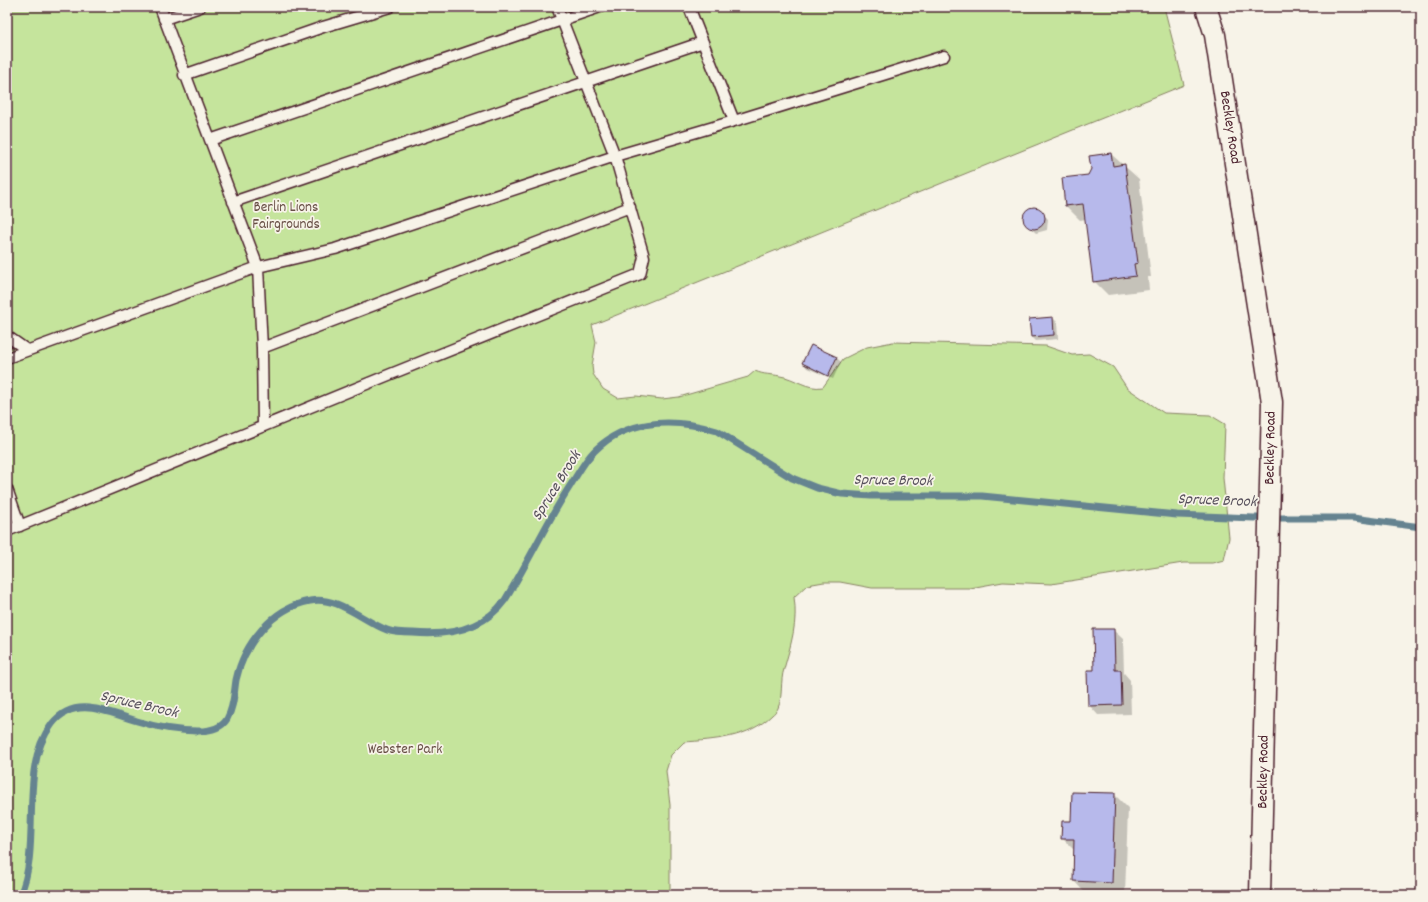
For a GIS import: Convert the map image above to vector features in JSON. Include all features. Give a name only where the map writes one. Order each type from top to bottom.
[{"type":"street","name":"Beckley Road","points":[[1206,7],[1215,35],[1272,402],[1260,895]]},
{"type":"lane","points":[[160,7],[184,75],[258,267],[262,348],[263,426]]},
{"type":"lane","points":[[164,18],[200,7]]},
{"type":"lane","points":[[184,75],[324,27],[390,7]]},
{"type":"lane","points":[[7,531],[640,274],[644,257],[615,156],[557,7]]},
{"type":"lane","points":[[210,140],[600,7]]},
{"type":"lane","points":[[689,7],[734,121]]},
{"type":"lane","points":[[233,202],[703,42]]},
{"type":"lane","points":[[7,358],[258,267],[336,249],[615,156],[944,56]]},
{"type":"lane","points":[[262,348],[630,207]]},
{"type":"lane","points":[[7,336],[27,350]]},
{"type":"lane","points":[[7,488],[20,526]]},
{"type":"green space","points":[[7,7],[1164,7],[1184,85],[592,325],[596,342],[592,366],[593,374],[603,389],[618,398],[636,396],[662,399],[679,397],[748,377],[755,371],[785,377],[812,387],[823,387],[843,359],[867,347],[893,342],[1046,346],[1072,355],[1089,354],[1113,367],[1127,388],[1164,413],[1210,415],[1225,424],[1223,478],[1229,538],[1224,560],[1212,563],[1183,563],[1051,584],[1003,582],[970,588],[872,588],[840,582],[824,582],[807,585],[794,597],[795,616],[793,633],[783,674],[780,704],[778,709],[763,723],[753,729],[719,739],[684,742],[671,755],[666,771],[670,805],[670,895],[7,895]]},
{"type":"building","points":[[1111,153],[1113,166],[1125,164],[1138,263],[1134,264],[1136,276],[1093,282],[1083,204],[1065,206],[1062,178],[1088,175],[1091,169],[1089,156]]},
{"type":"building","points":[[1034,207],[1038,208],[1044,214],[1044,222],[1038,228],[1034,229],[1030,228],[1024,222],[1023,218],[1024,214],[1030,208]]},
{"type":"building","points":[[1053,317],[1054,335],[1031,337],[1029,319]]},
{"type":"building","points":[[811,345],[837,357],[828,376],[802,363]]},
{"type":"building","points":[[1093,629],[1114,629],[1115,670],[1121,670],[1122,705],[1088,706],[1087,670],[1094,670]]},
{"type":"building","points":[[1072,792],[1115,793],[1112,883],[1073,881],[1074,839],[1061,839],[1062,821],[1071,821]]},
{"type":"waterway","name":"Spruce Brook","points":[[20,895],[27,875],[30,854],[35,763],[42,742],[52,724],[61,715],[71,710],[93,708],[167,728],[206,731],[218,727],[227,719],[232,705],[236,680],[240,667],[253,641],[272,620],[284,611],[296,605],[310,601],[320,600],[340,605],[378,626],[396,632],[426,634],[451,632],[464,629],[475,624],[486,618],[505,600],[561,500],[584,464],[596,449],[614,436],[627,430],[642,426],[657,423],[672,423],[687,424],[717,431],[792,478],[817,488],[842,494],[871,496],[982,496],[1177,515],[1254,518],[1353,518],[1421,527]]},
{"type":"park label","name":"Berlin Lions Fairgrounds","points":[[286,216]]},
{"type":"park label","name":"Webster Park","points":[[405,750]]}]
